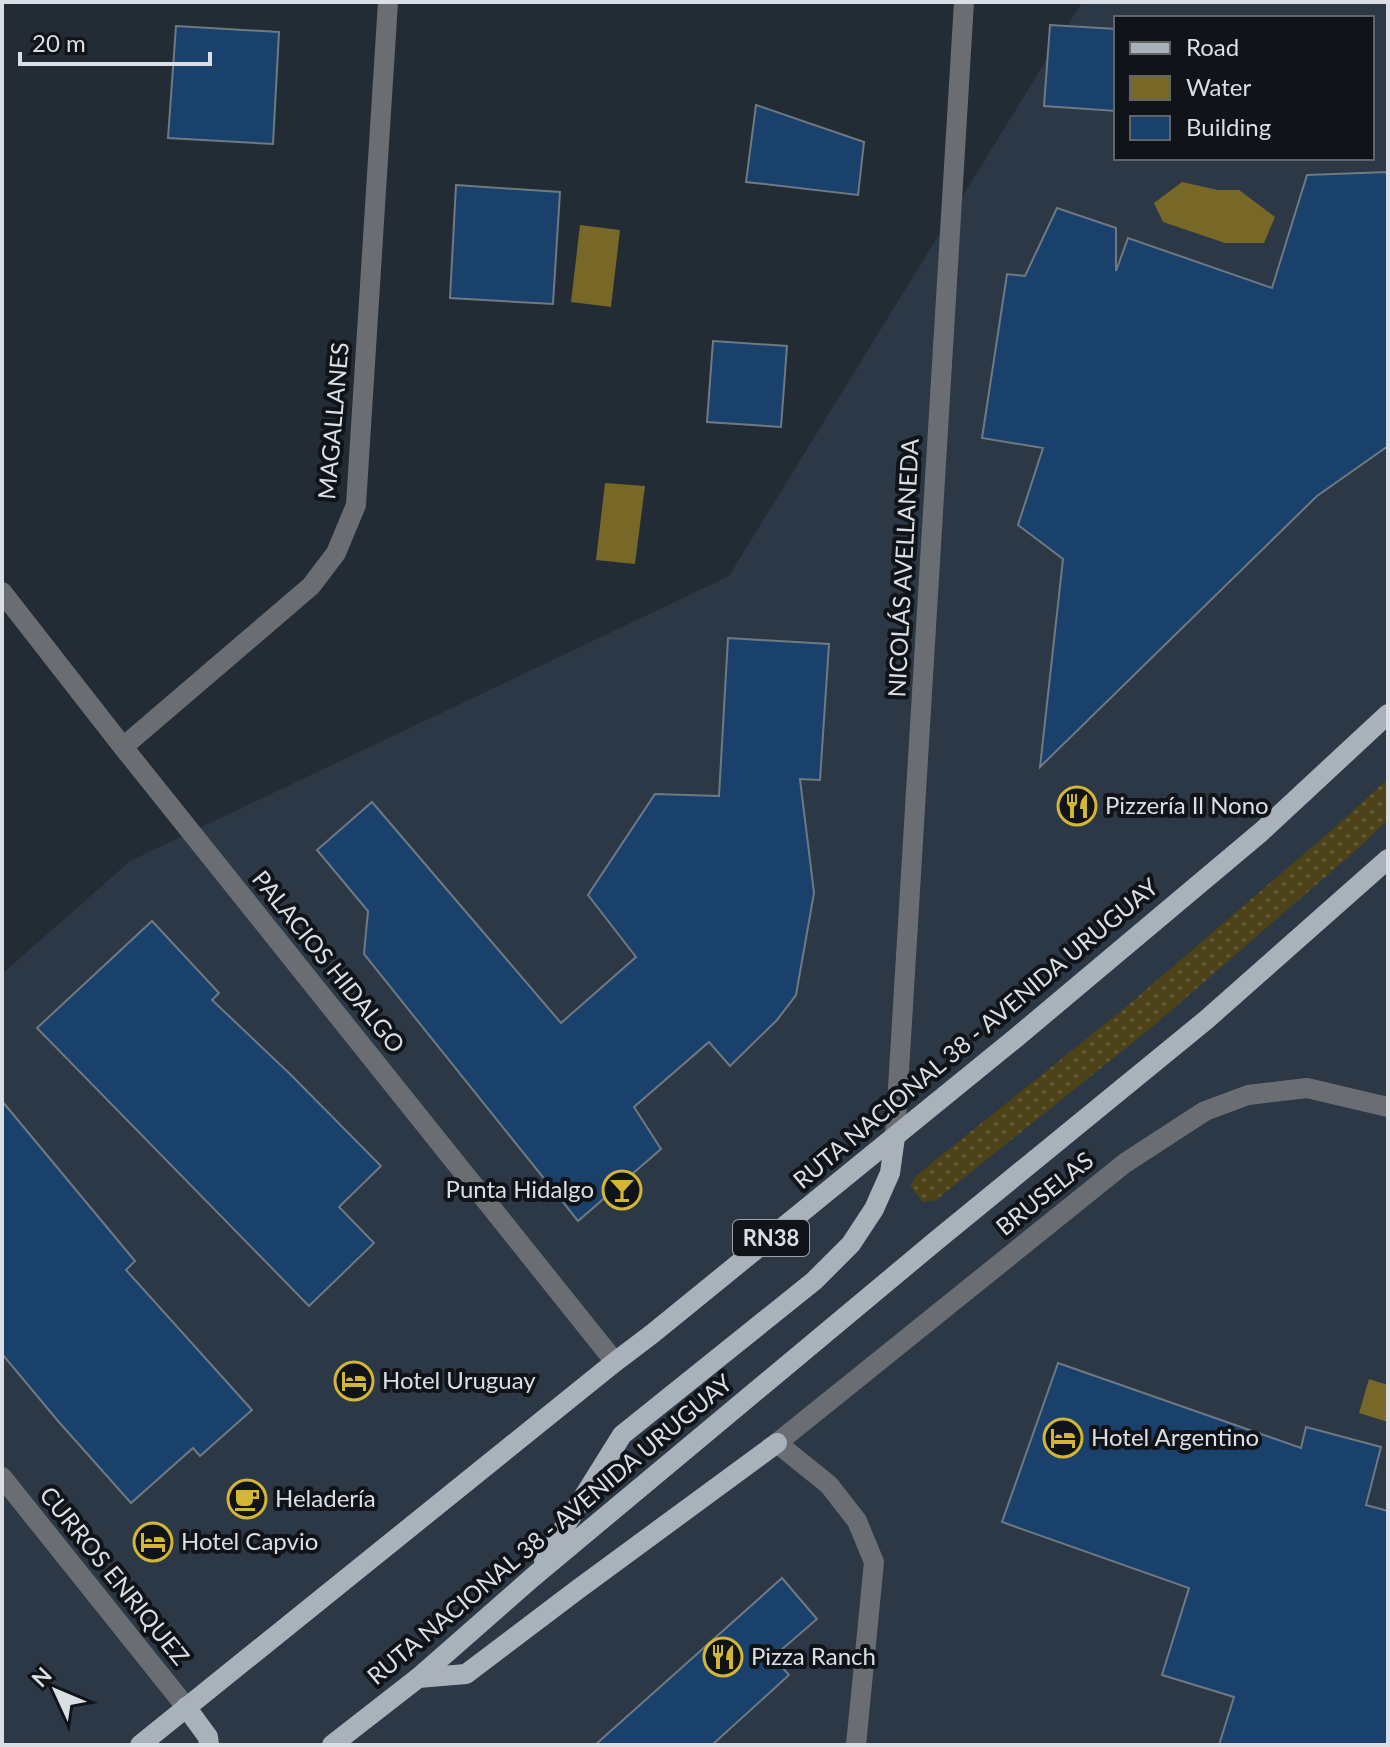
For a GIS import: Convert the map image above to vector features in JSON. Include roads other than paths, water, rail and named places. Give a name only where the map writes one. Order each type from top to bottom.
[{"type":"main road","name":"RUTA NACIONAL 38 - AVENIDA URUGUAY","points":[[140,1745],[895,1137],[1261,832],[1388,714]]},
{"type":"main road","name":"RUTA NACIONAL 38 - AVENIDA URUGUAY","points":[[332,1745],[418,1678],[533,1577],[1206,1020],[1388,859]]},
{"type":"main road","points":[[533,1577],[622,1435],[814,1281],[851,1244],[874,1209],[890,1173],[895,1137]]},
{"type":"main road","points":[[418,1678],[466,1674],[777,1443]]},
{"type":"main road","points":[[186,1707],[208,1737],[209,1745]]},
{"type":"street","name":"MAGALLANES","points":[[123,747],[311,586],[336,553],[356,505],[388,2]]},
{"type":"street","name":"NICOLÁS AVELLANEDA","points":[[895,1137],[964,2]]},
{"type":"street","name":"PALACIOS HIDALGO","points":[[2,592],[615,1362]]},
{"type":"street","name":"BRUSELAS","points":[[777,1443],[1125,1163],[1205,1111],[1248,1095],[1307,1088],[1388,1107]]},
{"type":"street","points":[[777,1443],[829,1485],[857,1521],[874,1562],[856,1745]]},
{"type":"street","name":"CURROS ENRIQUEZ","points":[[2,1477],[186,1707]]},
{"type":"water","points":[[1182,182],[1218,190],[1239,190],[1275,217],[1264,243],[1225,243],[1163,222],[1154,203]]},
{"type":"water","points":[[580,225],[620,230],[611,307],[571,302]]},
{"type":"water","points":[[605,483],[645,486],[635,564],[596,560]]},
{"type":"water","points":[[1369,1379],[1388,1385],[1388,1422],[1359,1413]]},
{"type":"place","name":"Pizzería Il Nono","points":[[1077,806]]},
{"type":"place","name":"Punta Hidalgo","points":[[622,1190]]},
{"type":"place","name":"Hotel Uruguay","points":[[354,1381]]},
{"type":"place","name":"Hotel Argentino","points":[[1063,1438]]},
{"type":"place","name":"Heladería","points":[[247,1499]]},
{"type":"place","name":"Hotel Capvio","points":[[153,1542]]},
{"type":"place","name":"Pizza Ranch","points":[[723,1657]]}]
